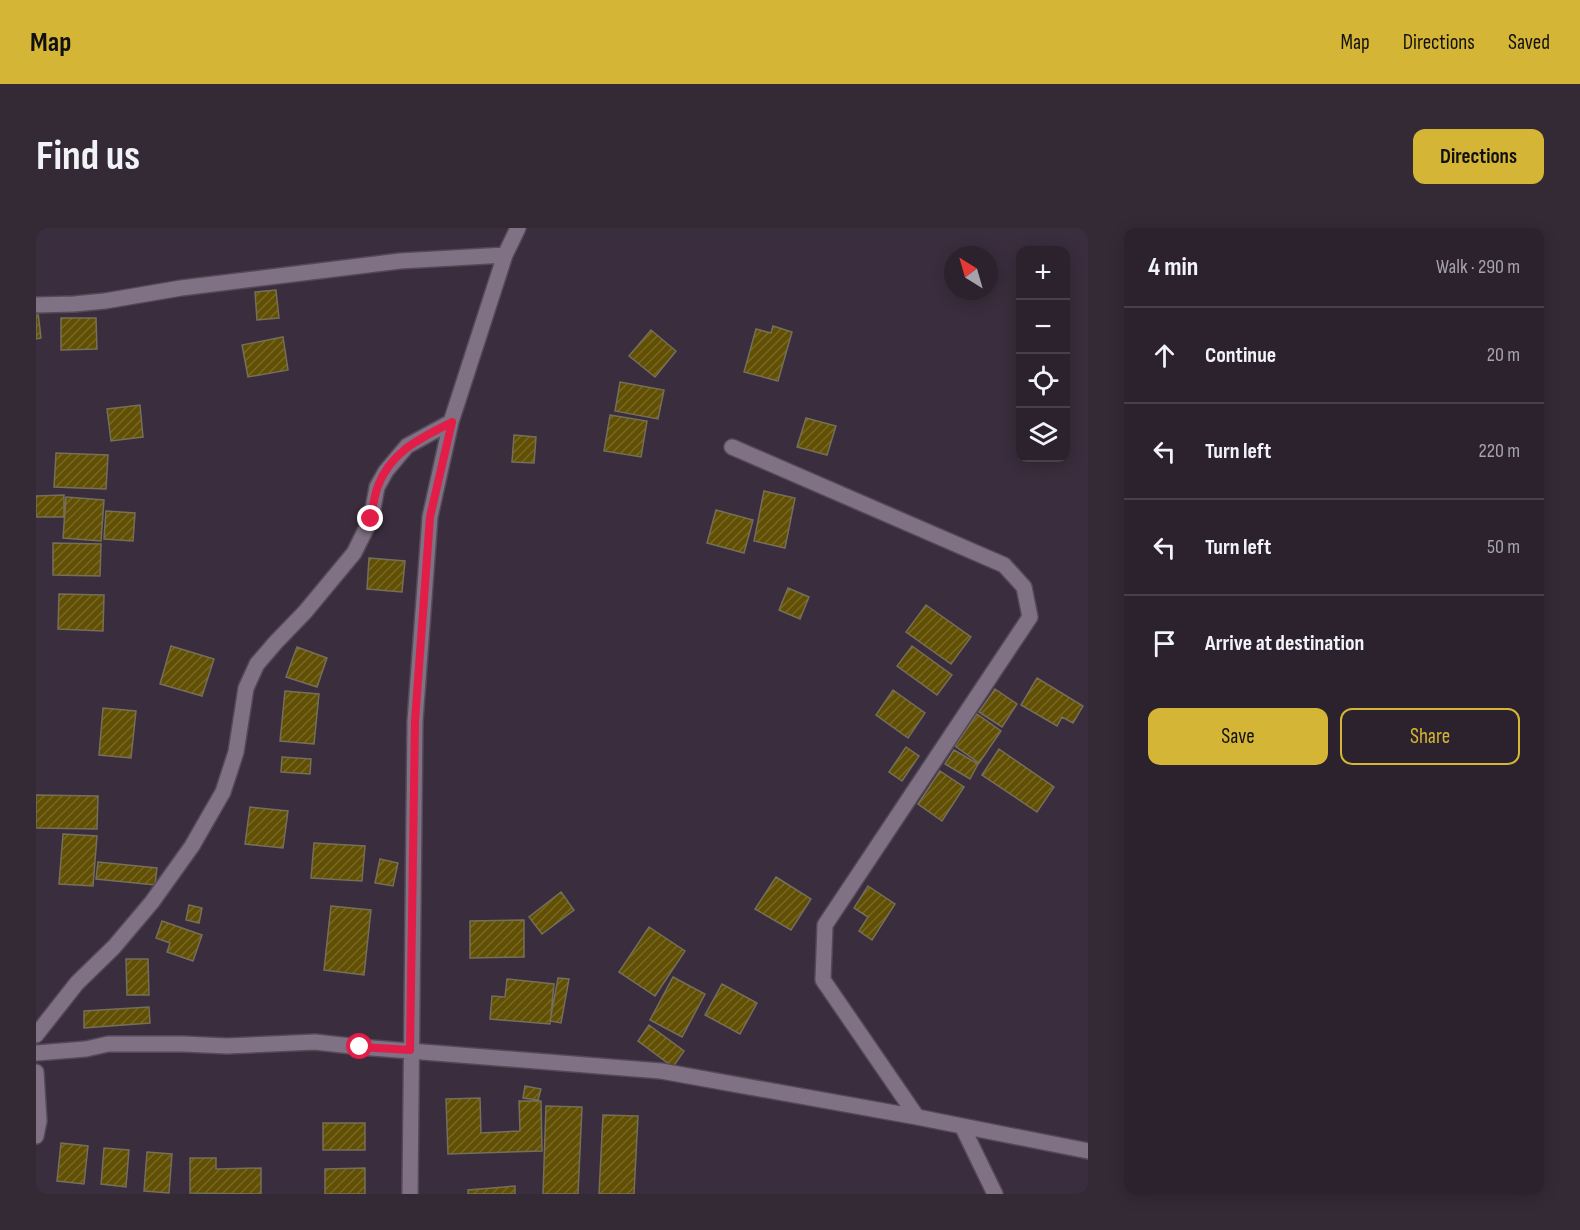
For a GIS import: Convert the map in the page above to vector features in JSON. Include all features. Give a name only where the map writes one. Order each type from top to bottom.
[{"type":"street","points":[[410,1194],[415,721],[430,517],[452,422],[505,255],[518,228]]},
{"type":"street","points":[[36,305],[105,301],[181,288],[400,261],[505,255]]},
{"type":"street","points":[[36,1035],[77,983],[136,922],[192,846],[223,792],[236,752],[246,688],[257,664],[305,612],[354,553],[371,519],[377,487],[386,471],[407,446],[452,422]]},
{"type":"street","points":[[732,447],[1004,565],[1024,586],[1030,616],[825,925],[823,980],[917,1117]]},
{"type":"street","points":[[36,1053],[86,1049],[108,1044],[227,1046],[315,1042],[661,1071],[917,1117],[1088,1151]]},
{"type":"street","points":[[36,1072],[39,1121],[36,1136]]},
{"type":"street","points":[[962,1126],[995,1194]]},
{"type":"building","points":[[276,290],[279,318],[257,320],[255,292]]},
{"type":"building","points":[[36,312],[38,312],[41,338],[36,339]]},
{"type":"building","points":[[61,318],[96,318],[97,349],[61,350]]},
{"type":"building","points":[[773,326],[792,332],[778,381],[744,372],[756,329],[771,333]]},
{"type":"building","points":[[651,330],[676,351],[655,377],[629,356]]},
{"type":"building","points":[[283,337],[288,370],[248,377],[242,345]]},
{"type":"building","points":[[620,382],[664,390],[658,419],[615,411]]},
{"type":"building","points":[[140,405],[143,437],[111,441],[107,409]]},
{"type":"building","points":[[610,415],[647,421],[641,457],[604,451]]},
{"type":"building","points":[[806,418],[836,426],[827,455],[797,447]]},
{"type":"building","points":[[514,435],[536,437],[534,463],[512,462]]},
{"type":"building","points":[[56,453],[108,455],[106,489],[54,487]]},
{"type":"building","points":[[764,491],[795,498],[785,548],[754,541]]},
{"type":"building","points":[[64,495],[64,517],[36,517],[36,496]]},
{"type":"building","points":[[66,497],[104,500],[101,541],[63,538]]},
{"type":"building","points":[[716,510],[753,520],[744,553],[707,543]]},
{"type":"building","points":[[106,511],[135,513],[133,541],[104,539]]},
{"type":"building","points":[[53,543],[101,544],[100,576],[53,575]]},
{"type":"building","points":[[369,558],[405,561],[402,592],[367,589]]},
{"type":"building","points":[[788,588],[809,597],[800,619],[779,610]]},
{"type":"building","points":[[59,594],[104,595],[103,631],[58,629]]},
{"type":"building","points":[[926,605],[971,637],[951,664],[906,632]]},
{"type":"building","points":[[171,646],[214,659],[202,696],[160,684]]},
{"type":"building","points":[[912,646],[952,675],[937,695],[897,666]]},
{"type":"building","points":[[297,647],[327,658],[317,687],[286,677]]},
{"type":"building","points":[[1037,678],[1083,706],[1073,723],[1062,717],[1057,726],[1021,705]]},
{"type":"building","points":[[995,689],[1017,704],[1002,727],[979,712]]},
{"type":"building","points":[[893,690],[925,713],[908,738],[876,715]]},
{"type":"building","points":[[285,691],[319,694],[314,744],[280,741]]},
{"type":"building","points":[[103,708],[136,711],[131,758],[99,755]]},
{"type":"building","points":[[977,714],[1001,731],[979,763],[955,746]]},
{"type":"building","points":[[906,747],[919,756],[902,781],[889,772]]},
{"type":"building","points":[[999,749],[1054,787],[1037,812],[982,775]]},
{"type":"building","points":[[954,750],[978,764],[970,779],[945,764]]},
{"type":"building","points":[[282,757],[311,759],[310,774],[281,772]]},
{"type":"building","points":[[940,771],[964,787],[942,821],[918,804]]},
{"type":"building","points":[[36,795],[98,796],[97,829],[36,828]]},
{"type":"building","points":[[250,807],[288,811],[283,848],[245,844]]},
{"type":"building","points":[[63,834],[97,836],[93,886],[59,884]]},
{"type":"building","points":[[314,843],[365,846],[362,881],[311,878]]},
{"type":"building","points":[[380,859],[398,863],[393,886],[375,883]]},
{"type":"building","points":[[98,862],[157,868],[155,885],[96,879]]},
{"type":"building","points":[[776,877],[811,899],[791,930],[755,909]]},
{"type":"building","points":[[868,886],[895,904],[872,940],[859,931],[868,917],[854,908]]},
{"type":"building","points":[[561,892],[574,910],[542,934],[529,917]]},
{"type":"building","points":[[189,905],[202,908],[199,923],[186,920]]},
{"type":"building","points":[[331,906],[371,910],[364,975],[324,970]]},
{"type":"building","points":[[524,920],[524,957],[470,958],[470,921]]},
{"type":"building","points":[[162,921],[202,935],[193,961],[167,952],[170,943],[156,938]]},
{"type":"building","points":[[649,927],[685,951],[655,996],[619,972]]},
{"type":"building","points":[[126,959],[148,959],[149,995],[127,995]]},
{"type":"building","points":[[673,977],[705,994],[682,1037],[650,1020]]},
{"type":"building","points":[[558,978],[569,979],[561,1023],[550,1021]]},
{"type":"building","points":[[507,979],[554,984],[550,1024],[490,1019],[492,996],[505,997]]},
{"type":"building","points":[[722,984],[757,1003],[740,1034],[705,1015]]},
{"type":"building","points":[[149,1007],[150,1023],[84,1028],[84,1011]]},
{"type":"building","points":[[649,1025],[684,1051],[673,1067],[638,1041]]},
{"type":"building","points":[[525,1086],[541,1089],[538,1100],[523,1098]]},
{"type":"building","points":[[480,1098],[481,1133],[520,1131],[519,1101],[541,1101],[542,1151],[448,1154],[446,1099]]},
{"type":"building","points":[[546,1106],[582,1107],[578,1194],[543,1194]]},
{"type":"building","points":[[603,1115],[638,1116],[634,1194],[599,1194]]},
{"type":"building","points":[[323,1123],[365,1123],[365,1150],[323,1150]]},
{"type":"building","points":[[61,1143],[88,1146],[84,1184],[57,1181]]},
{"type":"building","points":[[104,1148],[129,1150],[126,1187],[101,1184]]},
{"type":"building","points":[[147,1152],[172,1154],[169,1193],[144,1191]]},
{"type":"building","points":[[190,1158],[216,1158],[216,1169],[261,1168],[261,1194],[190,1193]]},
{"type":"building","points":[[365,1168],[365,1194],[325,1194],[325,1169]]},
{"type":"building","points":[[515,1186],[515,1194],[468,1194],[468,1190]]},
{"type":"route","points":[[360,1047],[410,1050],[415,721],[430,517],[452,422],[407,446],[394,461],[377,487],[371,519]]}]
